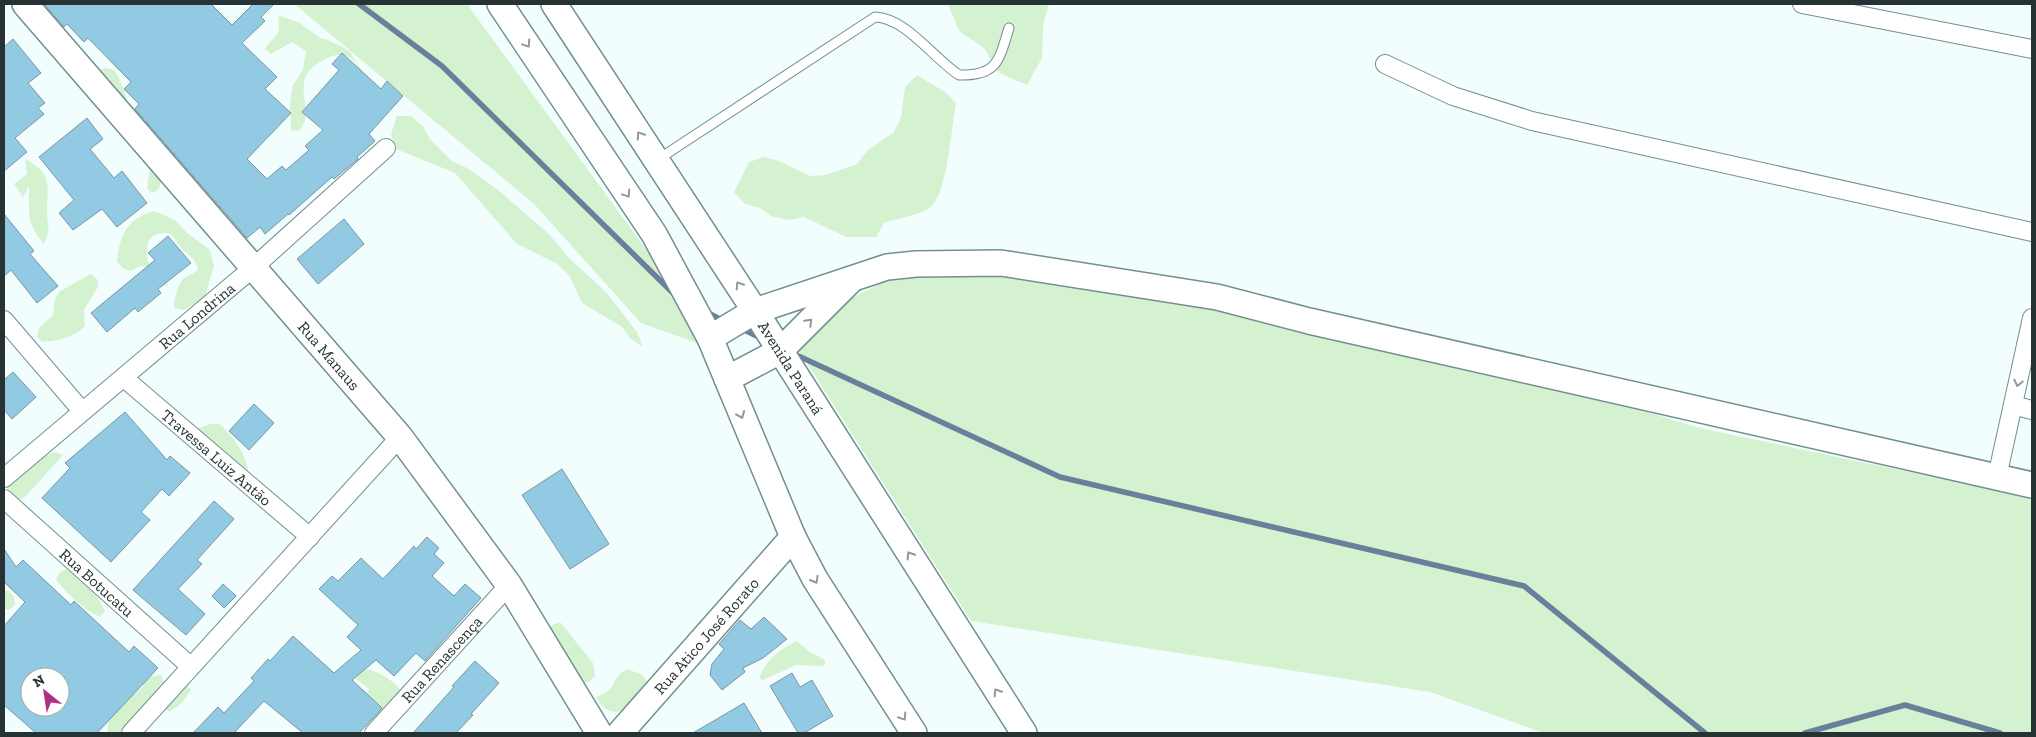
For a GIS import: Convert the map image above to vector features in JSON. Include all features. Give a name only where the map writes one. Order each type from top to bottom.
[{"type":"street","name":"Rua Manaus","points":[[25,4],[400,437],[509,585],[599,733]]},
{"type":"street","points":[[500,4],[654,234],[705,330],[793,537],[814,580],[914,733]]},
{"type":"street","name":"Avenida Paraná","points":[[554,4],[755,310],[1024,733]]},
{"type":"street","points":[[1802,4],[2032,49]]},
{"type":"street","points":[[1385,64],[1453,96],[1532,121],[2032,232]]},
{"type":"street","name":"Rua Londrina","points":[[4,478],[254,268],[386,148]]},
{"type":"street","points":[[705,330],[755,310],[887,267],[916,264],[1001,263],[1217,297],[1309,321],[2032,485]]},
{"type":"street","points":[[727,380],[780,351],[855,276]]},
{"type":"street","points":[[1997,476],[2032,318]]},
{"type":"street","points":[[4,320],[82,411]]},
{"type":"street","name":"Travessa Luiz Antão","points":[[124,378],[310,537]]},
{"type":"street","points":[[2013,405],[2032,410]]},
{"type":"street","points":[[131,733],[400,437]]},
{"type":"street","name":"Rua Botucatu","points":[[4,499],[190,666]]},
{"type":"street","name":"Rua Atico José Rorato","points":[[620,733],[793,537]]},
{"type":"street","name":"Rua Renascença","points":[[374,733],[509,585]]},
{"type":"lane","points":[[657,160],[875,17],[883,17],[910,33],[959,75],[983,74],[999,60],[1009,28]]},
{"type":"green space","points":[[294,4],[467,4],[659,267],[697,343],[641,323],[534,204]]},
{"type":"green space","points":[[948,4],[1049,4],[1043,26],[1042,58],[1027,85],[999,73],[984,48],[959,31]]},
{"type":"green space","points":[[278,15],[300,23],[320,38],[343,47],[350,52],[364,74],[351,58],[342,55],[329,57],[310,70],[305,78],[304,87],[306,114],[304,123],[299,131],[291,130],[290,102],[293,85],[303,69],[306,51],[292,42],[271,54],[265,49],[277,35],[279,28]]},
{"type":"green space","points":[[106,68],[114,70],[122,86],[127,103],[97,70]]},
{"type":"green space","points":[[917,75],[945,92],[956,103],[944,177],[935,202],[928,209],[884,223],[876,237],[846,237],[804,217],[789,220],[773,217],[760,208],[745,204],[734,192],[749,162],[764,157],[779,161],[810,176],[826,175],[857,164],[867,151],[894,132],[901,117],[905,87]]},
{"type":"green space","points":[[397,116],[411,116],[423,126],[430,139],[452,161],[469,169],[498,190],[549,234],[569,258],[607,293],[637,332],[643,347],[631,339],[622,327],[582,303],[569,275],[557,264],[517,244],[455,173],[396,149],[391,134]]},
{"type":"green space","points":[[156,154],[165,154],[178,175],[184,180],[184,184],[197,198],[204,200],[210,214],[209,223],[194,219],[184,209],[168,183],[161,181],[159,189],[153,193],[147,189],[150,166]]},
{"type":"green space","points":[[25,159],[41,170],[47,182],[48,234],[44,244],[31,223],[29,186],[23,197],[14,184],[27,174]]},
{"type":"green space","points":[[154,211],[175,220],[186,232],[210,250],[214,266],[205,297],[183,310],[174,308],[178,289],[186,276],[198,270],[193,259],[180,247],[172,236],[165,233],[153,236],[149,241],[147,251],[150,264],[167,279],[167,286],[159,284],[152,272],[145,266],[140,266],[130,271],[122,268],[117,261],[120,243],[126,229],[137,218]]},
{"type":"green space","points":[[1011,273],[1311,310],[1700,428],[1995,490],[2032,500],[2032,733],[1543,733],[1430,692],[971,621],[796,346],[846,301],[895,276]]},
{"type":"green space","points":[[91,274],[97,279],[98,287],[84,310],[85,326],[65,338],[42,342],[37,336],[39,328],[53,315],[55,299],[60,291]]},
{"type":"green space","points":[[210,424],[219,424],[233,439],[245,460],[248,472],[246,475],[196,429]]},
{"type":"green space","points":[[54,452],[63,455],[28,494],[22,499],[14,499],[8,493],[7,486],[32,462]]},
{"type":"green space","points":[[66,569],[84,581],[98,599],[105,611],[100,617],[82,606],[56,579],[60,572]]},
{"type":"green space","points":[[4,591],[9,591],[14,597],[15,605],[9,610],[4,609]]},
{"type":"green space","points":[[560,622],[593,663],[595,676],[590,681],[583,684],[546,632],[552,625]]},
{"type":"green space","points":[[797,641],[810,652],[825,660],[825,664],[822,666],[796,665],[763,680],[759,679],[765,666],[774,656]]},
{"type":"green space","points":[[364,669],[375,671],[395,684],[403,692],[376,724],[369,719],[365,697],[369,689],[355,678]]},
{"type":"green space","points":[[627,669],[643,675],[651,688],[623,710],[609,711],[596,697],[608,691],[621,672]]},
{"type":"green space","points":[[161,675],[164,682],[162,690],[186,684],[191,690],[182,703],[169,712],[164,707],[128,733],[107,733],[109,720],[122,704],[142,688],[145,680]]},
{"type":"building","points":[[44,4],[211,4],[232,25],[253,4],[274,4],[261,17],[265,21],[242,43],[277,77],[265,89],[291,113],[247,159],[267,179],[282,166],[286,170],[309,150],[305,146],[323,130],[302,112],[339,70],[332,64],[342,53],[381,89],[387,81],[403,96],[369,134],[375,141],[357,157],[358,159],[334,179],[332,177],[265,234],[260,227],[247,238],[135,109],[139,104],[124,89],[131,82],[88,38],[84,42],[67,24],[64,27]]},
{"type":"building","points":[[13,39],[41,73],[28,83],[45,103],[38,108],[44,114],[15,138],[27,152],[4,171],[4,47]]},
{"type":"building","points":[[87,118],[103,139],[90,149],[114,178],[122,171],[147,203],[117,227],[102,209],[73,230],[59,213],[74,200],[39,157]]},
{"type":"building","points":[[4,214],[34,251],[30,254],[58,286],[37,303],[11,270],[4,276]]},
{"type":"building","points":[[344,219],[364,244],[318,284],[297,259]]},
{"type":"building","points":[[168,236],[191,263],[158,289],[161,293],[138,312],[135,308],[107,332],[91,313],[155,260],[148,253]]},
{"type":"building","points":[[13,372],[36,397],[12,419],[4,410],[4,380]]},
{"type":"building","points":[[254,404],[274,423],[249,450],[229,431]]},
{"type":"building","points":[[125,412],[167,460],[170,456],[190,473],[169,496],[162,489],[141,512],[150,520],[111,562],[42,498],[70,468],[65,463]]},
{"type":"building","points":[[562,469],[609,544],[570,569],[522,495]]},
{"type":"building","points":[[214,501],[234,519],[197,560],[202,564],[178,589],[205,614],[186,635],[133,590]]},
{"type":"building","points":[[427,537],[439,548],[434,554],[444,563],[432,576],[454,596],[465,584],[481,598],[425,661],[416,653],[394,676],[376,660],[352,680],[382,708],[359,733],[303,733],[264,701],[234,733],[193,733],[218,707],[224,713],[254,681],[251,678],[268,659],[270,661],[293,636],[334,673],[361,650],[347,637],[358,625],[319,589],[332,576],[338,581],[361,558],[383,579],[414,546],[416,549]]},
{"type":"building","points":[[4,549],[16,567],[23,560],[71,605],[74,601],[129,652],[134,646],[158,668],[97,733],[36,733],[4,705],[4,626],[25,602],[4,582]]},
{"type":"building","points":[[223,584],[236,596],[224,608],[212,596]]},
{"type":"building","points":[[764,617],[787,639],[763,658],[743,668],[745,672],[722,690],[710,675],[712,664],[724,649],[719,644],[740,620],[751,629]]},
{"type":"building","points":[[475,661],[499,683],[471,714],[473,715],[456,733],[413,733],[454,687],[452,686]]},
{"type":"building","points":[[792,673],[800,687],[812,680],[833,716],[804,733],[798,733],[770,686]]},
{"type":"building","points":[[744,703],[762,733],[693,733]]},
{"type":"waterway","points":[[359,4],[442,66],[676,296]]},
{"type":"waterway","points":[[706,312],[724,321]]},
{"type":"waterway","points":[[740,328],[763,339]]},
{"type":"waterway","points":[[792,353],[1060,477],[1524,586],[1705,733]]},
{"type":"waterway","points":[[1805,733],[1905,705],[2000,733]]}]
